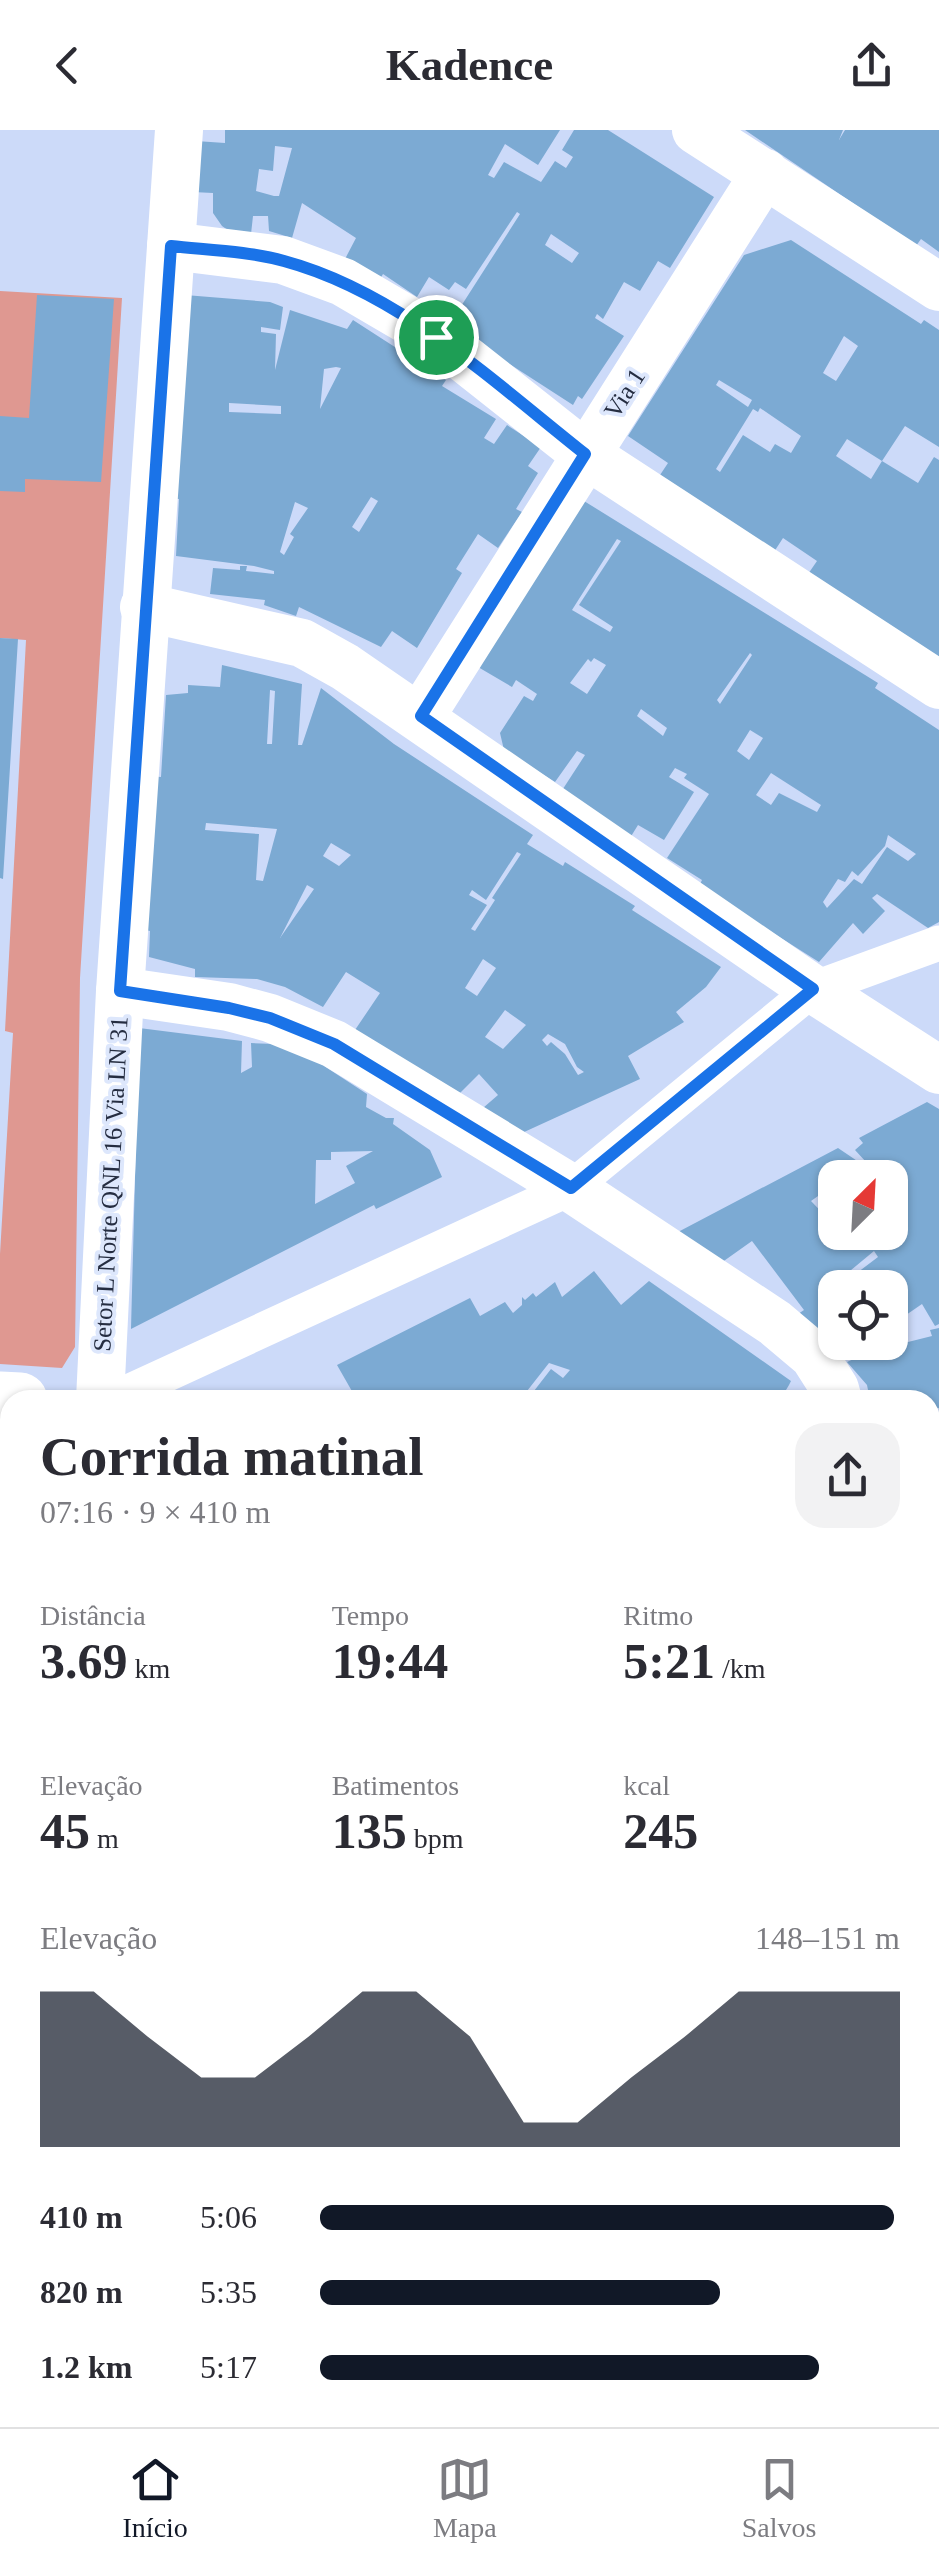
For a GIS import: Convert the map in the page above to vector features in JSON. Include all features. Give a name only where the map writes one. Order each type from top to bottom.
[{"type":"street","name":"Setor L Norte QNL 16 Via LN 31","points":[[100,1390],[120,991],[179,130]]},
{"type":"street","points":[[696,130],[939,288]]},
{"type":"street","name":"Via 1","points":[[421,716],[765,174]]},
{"type":"street","points":[[171,246],[283,260],[343,282],[436,337],[585,454],[939,685]]},
{"type":"street","points":[[144,607],[302,642],[421,716],[813,989],[939,1070]]},
{"type":"street","points":[[133,1390],[571,1188],[813,989],[939,943]]},
{"type":"street","points":[[120,991],[270,1018],[334,1044],[571,1188],[775,1322],[814,1356],[836,1390]]},
{"type":"shaded area","points":[[0,291],[122,298],[80,978],[75,1347],[62,1368],[0,1364],[0,1254],[13,1033],[5,1031],[26,640],[0,638]]},
{"type":"building","points":[[225,130],[560,130],[538,165],[505,144],[488,175],[494,178],[504,162],[541,182],[555,161],[566,168],[573,157],[562,150],[574,130],[608,130],[714,197],[670,268],[658,261],[640,291],[624,282],[603,319],[597,314],[595,318],[624,336],[582,399],[578,396],[573,405],[449,325],[520,214],[517,212],[466,289],[455,282],[449,290],[429,277],[417,297],[383,274],[380,279],[345,259],[356,238],[302,203],[292,238],[269,231],[268,216],[253,216],[251,234],[232,233],[222,226],[213,213],[213,193],[193,192],[196,141],[225,143]],"holes":[[[275,146],[292,148],[279,196],[256,191],[259,169],[273,171]],[[551,234],[579,253],[572,263],[545,245]]]},
{"type":"building","points":[[745,130],[843,130],[839,140],[845,130],[939,130],[939,252],[921,239],[916,246]]},
{"type":"building","points":[[791,240],[921,324],[924,320],[939,330],[939,447],[905,426],[882,461],[918,483],[934,457],[939,460],[939,664],[806,577],[817,561],[783,538],[772,555],[658,478],[668,463],[628,436],[744,255]],"holes":[[[844,336],[858,346],[836,381],[823,373]],[[719,380],[752,400],[748,407],[716,385]],[[760,408],[801,436],[791,453],[775,444],[770,452],[743,435],[720,472],[716,469],[753,409],[758,412]],[[847,439],[882,461],[871,479],[836,456]]]},
{"type":"building","points":[[37,295],[114,299],[101,482],[25,479],[25,492],[0,491],[0,416],[29,418]]},
{"type":"building","points":[[185,295],[270,302],[283,307],[280,330],[261,327],[261,332],[276,334],[275,370],[290,310],[347,329],[353,320],[446,380],[442,386],[496,419],[484,438],[494,444],[507,425],[541,447],[528,466],[538,473],[516,509],[522,512],[498,548],[478,534],[456,569],[462,573],[417,648],[392,631],[381,647],[299,607],[296,616],[264,605],[265,600],[210,594],[213,568],[240,570],[240,566],[247,566],[246,571],[274,571],[254,566],[176,556],[179,499],[166,498]],"holes":[[[341,368],[320,409],[324,369]],[[229,403],[281,406],[281,414],[229,412]],[[371,497],[378,501],[359,532],[352,527]],[[295,502],[308,508],[290,534],[294,537],[284,555],[280,552]]]},
{"type":"building","points":[[584,501],[878,683],[875,688],[939,730],[939,922],[928,928],[877,894],[872,898],[885,911],[863,934],[853,923],[819,962],[699,886],[702,880],[667,858],[709,794],[684,778],[687,774],[675,768],[669,777],[694,792],[664,840],[638,825],[630,838],[559,795],[585,755],[577,751],[555,782],[504,750],[500,733],[524,696],[533,701],[537,694],[516,680],[512,687],[478,667]],"holes":[[[617,539],[621,541],[579,605],[613,627],[610,632],[572,610]],[[750,653],[752,655],[720,704],[717,700]],[[588,659],[606,665],[587,694],[570,683]],[[641,709],[667,728],[663,736],[637,716]],[[750,730],[763,738],[749,760],[737,751]],[[771,773],[821,805],[817,812],[779,793],[771,805],[756,795]],[[888,835],[916,854],[908,861],[887,847],[862,884],[854,879],[827,908],[823,902],[838,879],[845,882],[852,871],[858,876],[885,846]]]},
{"type":"building","points":[[0,638],[18,639],[3,879],[0,878]]},
{"type":"building","points":[[222,665],[302,684],[298,745],[302,745],[321,688],[394,744],[533,835],[527,844],[563,866],[565,862],[635,906],[632,910],[721,967],[706,987],[676,1012],[684,1022],[628,1056],[640,1079],[522,1133],[483,1108],[498,1095],[479,1074],[460,1093],[355,1030],[380,993],[346,972],[323,1007],[285,987],[257,979],[195,977],[195,969],[149,957],[150,931],[141,929],[148,776],[161,777],[166,695],[188,693],[188,685],[220,687]],"holes":[[[270,690],[275,691],[272,744],[267,744]],[[206,823],[277,829],[263,881],[256,880],[259,834],[205,830]],[[331,843],[351,855],[339,866],[323,856]],[[517,852],[521,854],[475,931],[471,929],[487,905],[469,895],[472,890],[486,900]],[[307,885],[314,889],[280,938]],[[483,959],[496,968],[477,996],[465,988]],[[505,1010],[526,1025],[503,1049],[485,1037]],[[548,1034],[565,1044],[584,1072],[578,1075],[565,1054],[551,1042],[547,1046],[542,1040]]]},
{"type":"building","points":[[139,1028],[242,1041],[241,1073],[252,1067],[251,1043],[274,1044],[318,1062],[367,1094],[366,1107],[394,1118],[393,1124],[430,1150],[442,1177],[376,1209],[374,1205],[131,1329]],"holes":[[[373,1151],[346,1166],[355,1183],[315,1204],[316,1160],[331,1160],[331,1152]]]},
{"type":"building","points":[[927,1102],[939,1109],[939,1324],[935,1326],[922,1304],[908,1314],[908,1270],[861,1270],[878,1257],[874,1251],[851,1270],[818,1270],[818,1332],[798,1314],[804,1310],[752,1241],[721,1263],[678,1232],[838,1148],[856,1160],[818,1160],[818,1196],[811,1201],[818,1208],[818,1250],[908,1250],[908,1160],[864,1160],[855,1150],[863,1143],[859,1138]]},
{"type":"building","points":[[594,1271],[621,1305],[649,1281],[791,1381],[786,1390],[535,1390],[551,1369],[563,1378],[570,1370],[549,1363],[528,1390],[351,1390],[337,1365],[470,1298],[480,1316],[505,1302],[513,1313],[522,1305],[522,1297],[525,1300],[533,1293],[536,1297],[555,1282],[562,1297]]},
{"type":"building","points":[[939,1328],[939,1390],[868,1390],[847,1362],[908,1360],[908,1342],[932,1336],[930,1330]]},
{"type":"route","points":[[171,246],[283,260],[343,282],[436,337],[585,454],[421,716],[813,989],[571,1188],[334,1044],[270,1018],[120,991],[171,246]]}]
